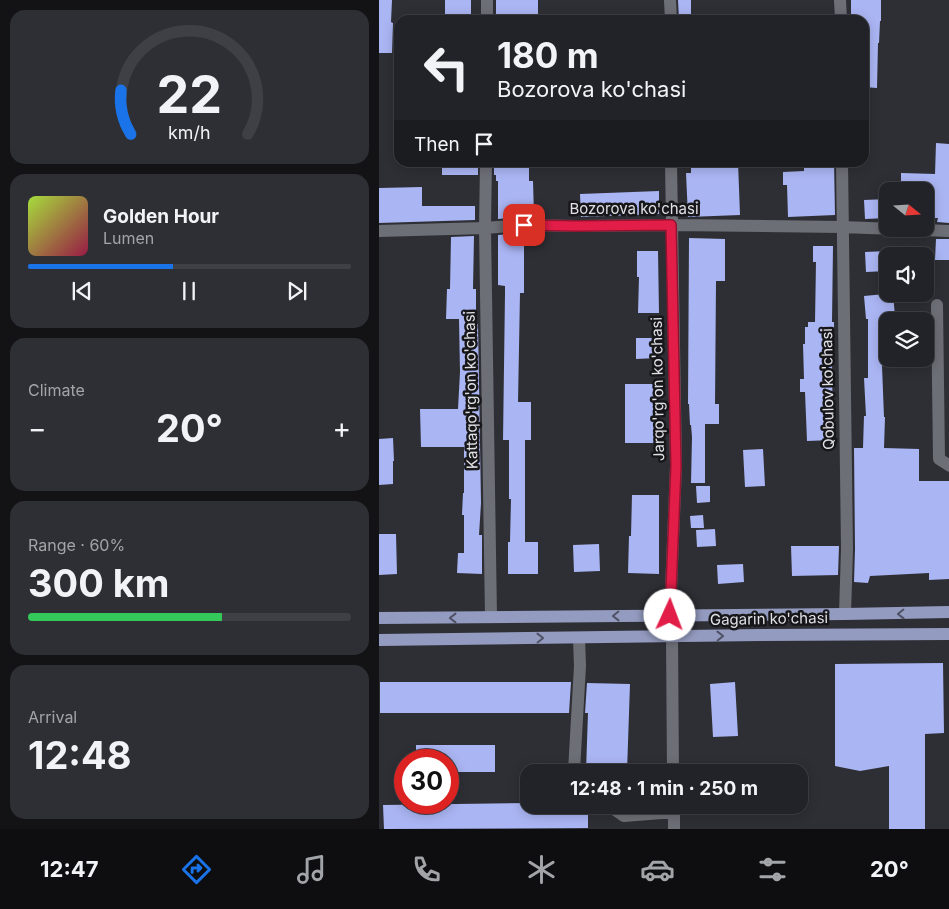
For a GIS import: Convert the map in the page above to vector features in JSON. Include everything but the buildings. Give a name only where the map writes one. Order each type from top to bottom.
[{"type":"main road","name":"Gagarin ko'chasi","points":[[379,618],[949,612]]},
{"type":"main road","name":"Gagarin ko'chasi","points":[[379,640],[949,634]]},
{"type":"street","points":[[487,0],[487,15]]},
{"type":"street","points":[[671,0],[671,15]]},
{"type":"street","points":[[841,0],[841,15]]},
{"type":"street","name":"Kattaqo'rg'on ko'chasi","points":[[486,167],[485,228],[491,617]]},
{"type":"street","name":"Jarqo'rg'on ko'chasi","points":[[670,615],[676,466],[671,167]]},
{"type":"street","name":"Qobulov ko'chasi","points":[[842,167],[847,550],[845,614]]},
{"type":"street","name":"Bozorova ko'chasi","points":[[379,231],[524,225],[842,227],[949,231]]},
{"type":"street","points":[[937,305],[939,459],[949,466]]},
{"type":"street","points":[[672,637],[673,764]]},
{"type":"street","points":[[574,764],[580,666],[579,638]]},
{"type":"street","points":[[621,814],[624,816],[636,814]]},
{"type":"street","points":[[674,814],[674,829]]},
{"type":"route","points":[[524,225],[671,225],[676,466],[670,615]]}]
